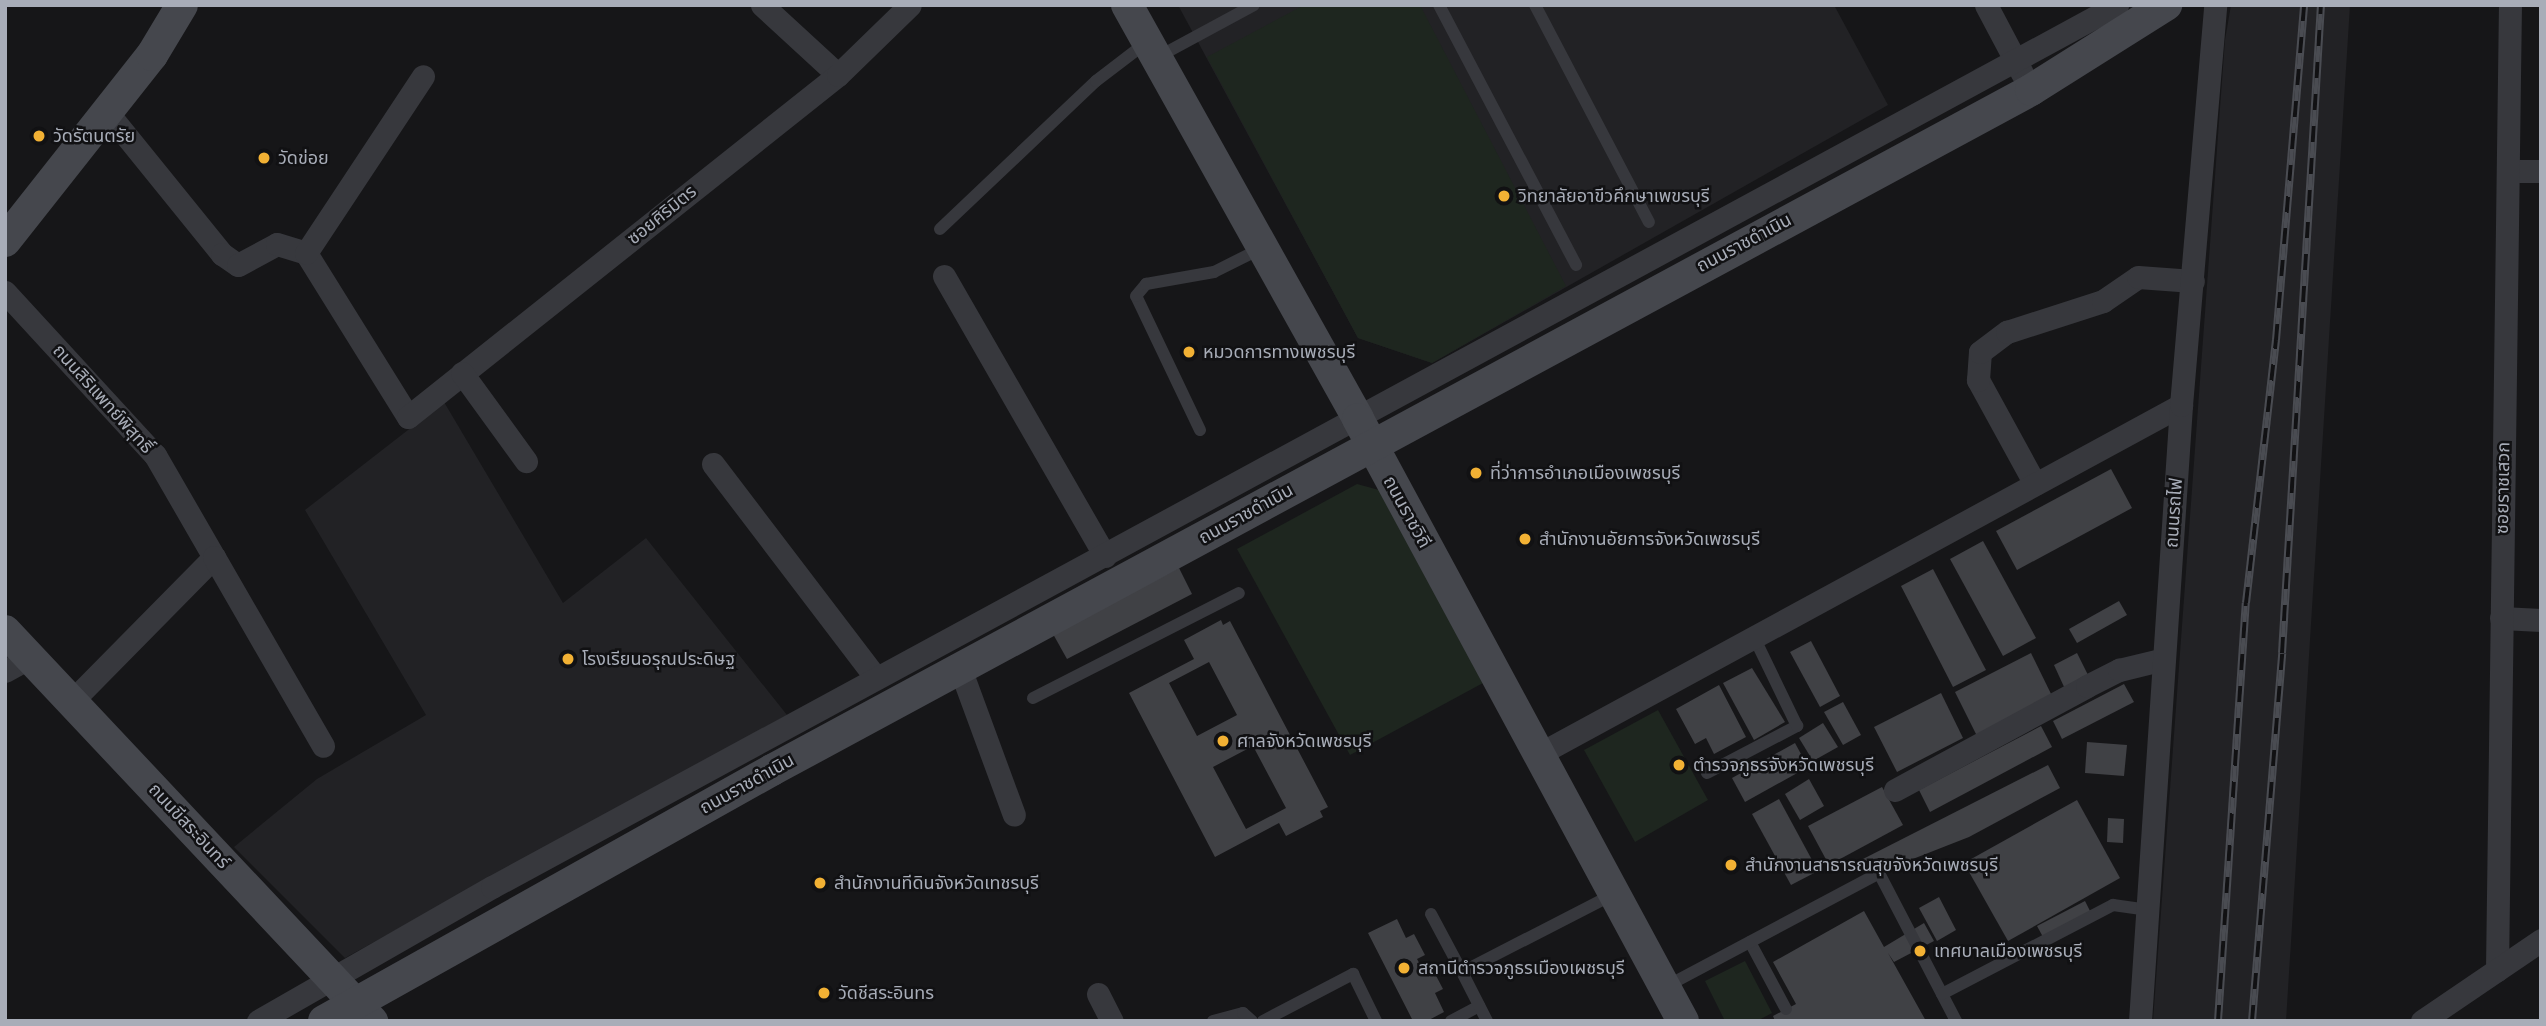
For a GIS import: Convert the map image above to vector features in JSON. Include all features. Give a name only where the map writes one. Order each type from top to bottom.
[{"type":"main road","points":[[5,241],[152,55],[182,5]]},
{"type":"main road","name":"ถนนราชวิถี","points":[[1127,5],[1364,433],[1683,1021]]},
{"type":"main road","name":"ถนนราชดำเนิน","points":[[324,1021],[363,1012],[507,918],[765,757],[961,671],[1139,573],[1364,433],[1605,301],[2031,90],[2166,5]]},
{"type":"main road","name":"ถนนขีสระอินทร์","points":[[5,631],[18,664],[72,701],[363,1012]]},
{"type":"street","points":[[762,5],[838,75]]},
{"type":"street","name":"ซอยศิริมิตร","points":[[306,253],[408,417],[838,75],[910,5]]},
{"type":"street","points":[[1986,5],[2031,90]]},
{"type":"street","points":[[1605,301],[2117,5]]},
{"type":"street","name":"ถนนรถไฟ","points":[[2140,1021],[2181,405],[2214,5]]},
{"type":"street","name":"ซอยราชเสวก","points":[[2497,970],[2510,5]]},
{"type":"street","points":[[107,112],[222,254],[238,265],[276,244],[306,253],[423,76]]},
{"type":"street","points":[[2508,171],[2541,171]]},
{"type":"street","points":[[944,276],[1115,551],[1139,573]]},
{"type":"street","points":[[2035,484],[1978,380],[1980,352],[2007,332],[2103,301],[2138,277],[2193,281]]},
{"type":"street","name":"ถนนสิริแพทย์พิสุทธิ์","points":[[5,292],[155,455],[323,746]]},
{"type":"street","points":[[463,373],[526,461]]},
{"type":"street","points":[[1539,754],[2181,405]]},
{"type":"street","points":[[258,1021],[492,887],[765,757],[876,678],[1115,551],[1364,433]]},
{"type":"street","points":[[713,464],[876,678]]},
{"type":"street","points":[[72,701],[214,557]]},
{"type":"street","points":[[2501,618],[2541,620]]},
{"type":"street","points":[[1895,790],[2108,676],[2164,659]]},
{"type":"street","points":[[961,671],[1014,815]]},
{"type":"street","points":[[492,887],[507,918]]},
{"type":"street","points":[[2421,1021],[2541,940]]},
{"type":"street","points":[[1098,994],[1112,1021]]},
{"type":"lane","points":[[940,229],[1096,81],[1152,50],[1254,5]]},
{"type":"lane","points":[[1439,5],[1576,265]]},
{"type":"lane","points":[[1535,5],[1649,222]]},
{"type":"lane","points":[[1200,430],[1136,296],[1146,284],[1214,272],[1262,248]]},
{"type":"lane","points":[[1033,698],[1239,593]]},
{"type":"lane","points":[[1707,772],[1797,726],[1754,638]]},
{"type":"lane","points":[[1665,988],[1879,873],[1956,1021]]},
{"type":"lane","points":[[1462,972],[1615,894]]},
{"type":"lane","points":[[1942,994],[2113,905],[2147,910]]},
{"type":"lane","points":[[1431,914],[1487,1021]]},
{"type":"lane","points":[[1750,942],[1786,1009]]},
{"type":"lane","points":[[1263,1021],[1353,974],[1376,1021]]},
{"type":"lane","points":[[1451,1021],[1479,1006]]},
{"type":"lane","points":[[1213,1021],[1243,1013],[1252,1021]]},
{"type":"shaded area","name":"วิทยาลัยอาขีวคึกษาเพขรบุรี","points":[[1178,5],[1834,5],[1888,105],[1432,363],[1358,338]]},
{"type":"shaded area","points":[[1304,5],[1420,5],[1566,286],[1432,363],[1358,338],[1207,57]]},
{"type":"shaded area","points":[[2231,5],[2350,5],[2286,1021],[2153,1021],[2225,40]]},
{"type":"shaded area","name":"โรงเรียนอรุณประดิษฐ","points":[[444,402],[563,603],[646,538],[787,715],[345,958],[234,847],[317,779],[426,715],[305,510]]},
{"type":"shaded area","points":[[1357,484],[1379,490],[1483,683],[1350,755],[1237,549]]},
{"type":"shaded area","points":[[1658,710],[1708,800],[1635,842],[1584,750]]},
{"type":"shaded area","points":[[1745,961],[1772,1013],[1757,1021],[1725,1021],[1705,981]]},
{"type":"building","points":[[2111,469],[2132,508],[2017,570],[1996,531]]},
{"type":"building","points":[[1983,541],[2036,638],[2003,656],[1950,559]]},
{"type":"building","points":[[1179,568],[1192,594],[1067,659],[1053,634]]},
{"type":"building","points":[[1933,569],[1986,670],[1953,687],[1901,586]]},
{"type":"building","points":[[2119,601],[2127,615],[2077,643],[2069,629]]},
{"type":"building","name":"ศาลจังหวัดเพชรบุรี","points":[[1221,620],[1223,625],[1230,621],[1328,807],[1320,811],[1323,817],[1286,836],[1279,823],[1215,857],[1129,693],[1194,659],[1184,640]],"holes":[[[1209,662],[1237,715],[1197,736],[1169,683]],[[1253,746],[1286,808],[1246,829],[1213,767]]]},
{"type":"building","points":[[1811,641],[1840,696],[1820,707],[1790,652]]},
{"type":"building","points":[[2031,653],[2054,700],[1978,738],[1955,692]]},
{"type":"building","points":[[2077,653],[2089,677],[2065,689],[2054,665]]},
{"type":"building","points":[[1752,668],[1785,722],[1754,740],[1723,683]]},
{"type":"building","points":[[2124,684],[2134,702],[2062,739],[2053,721]]},
{"type":"building","points":[[1719,685],[1746,737],[1714,754],[1706,738],[1695,744],[1676,709]]},
{"type":"building","points":[[1941,693],[1963,738],[1897,772],[1874,727]]},
{"type":"building","points":[[1843,702],[1861,735],[1843,745],[1824,712]]},
{"type":"building","points":[[1823,723],[1838,747],[1813,761],[1799,738]]},
{"type":"building","points":[[2041,726],[2052,747],[1930,812],[1919,790]]},
{"type":"building","points":[[2087,742],[2127,745],[2124,776],[2085,773]]},
{"type":"building","points":[[1795,743],[1808,767],[1745,802],[1732,778]]},
{"type":"building","points":[[2048,765],[2060,788],[1969,837],[1872,875],[1861,860]]},
{"type":"building","points":[[1809,779],[1824,806],[1800,820],[1785,794]]},
{"type":"building","points":[[1882,787],[1903,825],[1829,865],[1808,826]]},
{"type":"building","points":[[1779,799],[1818,871],[1791,885],[1752,814]]},
{"type":"building","points":[[2077,800],[2120,878],[2008,941],[1964,863]]},
{"type":"building","points":[[2108,818],[2124,819],[2123,843],[2107,842]]},
{"type":"building","points":[[1939,897],[1956,930],[1937,941],[1919,908]]},
{"type":"building","points":[[2085,901],[2091,913],[2043,937],[2037,926]]},
{"type":"building","points":[[1864,911],[1884,947],[1924,923],[1934,941],[1894,962],[1888,953],[1926,1021],[1775,1021],[1773,1016],[1796,1004],[1773,962]]},
{"type":"building","name":"สถานีตำรวจภูธรเมืองเผชรบุรี","points":[[1397,919],[1406,938],[1414,934],[1425,955],[1417,959],[1423,970],[1431,966],[1443,989],[1435,993],[1444,1012],[1427,1021],[1413,1021],[1368,933]]},
{"type":"railway","points":[[2218,1021],[2246,603],[2276,340],[2304,5]]},
{"type":"railway","points":[[2252,1021],[2282,653],[2321,5]]},
{"type":"place","name":"วัดรัตนตรัย","points":[[39,136]]},
{"type":"place","name":"วัดข่อย","points":[[264,158]]},
{"type":"place","name":"วิทยาลัยอาขีวคึกษาเพขรบุรี","points":[[1504,196]]},
{"type":"place","name":"หมวดการทางเพชรบุรี","points":[[1189,352]]},
{"type":"place","name":"ที่ว่าการอำเภอเมืองเพชรบุรี","points":[[1476,473]]},
{"type":"place","name":"สำนักงานอัยการจังหวัดเพชรบุรี","points":[[1525,539]]},
{"type":"place","name":"โรงเรียนอรุณประดิษฐ","points":[[568,659]]},
{"type":"place","name":"ศาลจังหวัดเพชรบุรี","points":[[1223,741]]},
{"type":"place","name":"ตำรวจภูธรจังหวัดเพชรบุรี","points":[[1679,765]]},
{"type":"place","name":"สำนักงานสาธารณสุขจังหวัดเพชรบุรี","points":[[1731,865]]},
{"type":"place","name":"สำนักงานทีดินจังหวัดเทชรบุรี","points":[[820,883]]},
{"type":"place","name":"เทศบาลเมืองเพชรบุรี","points":[[1920,951]]},
{"type":"place","name":"สถานีตำรวจภูธรเมืองเผชรบุรี","points":[[1404,968]]},
{"type":"place","name":"วัดชีสระอินทร","points":[[824,993]]}]
